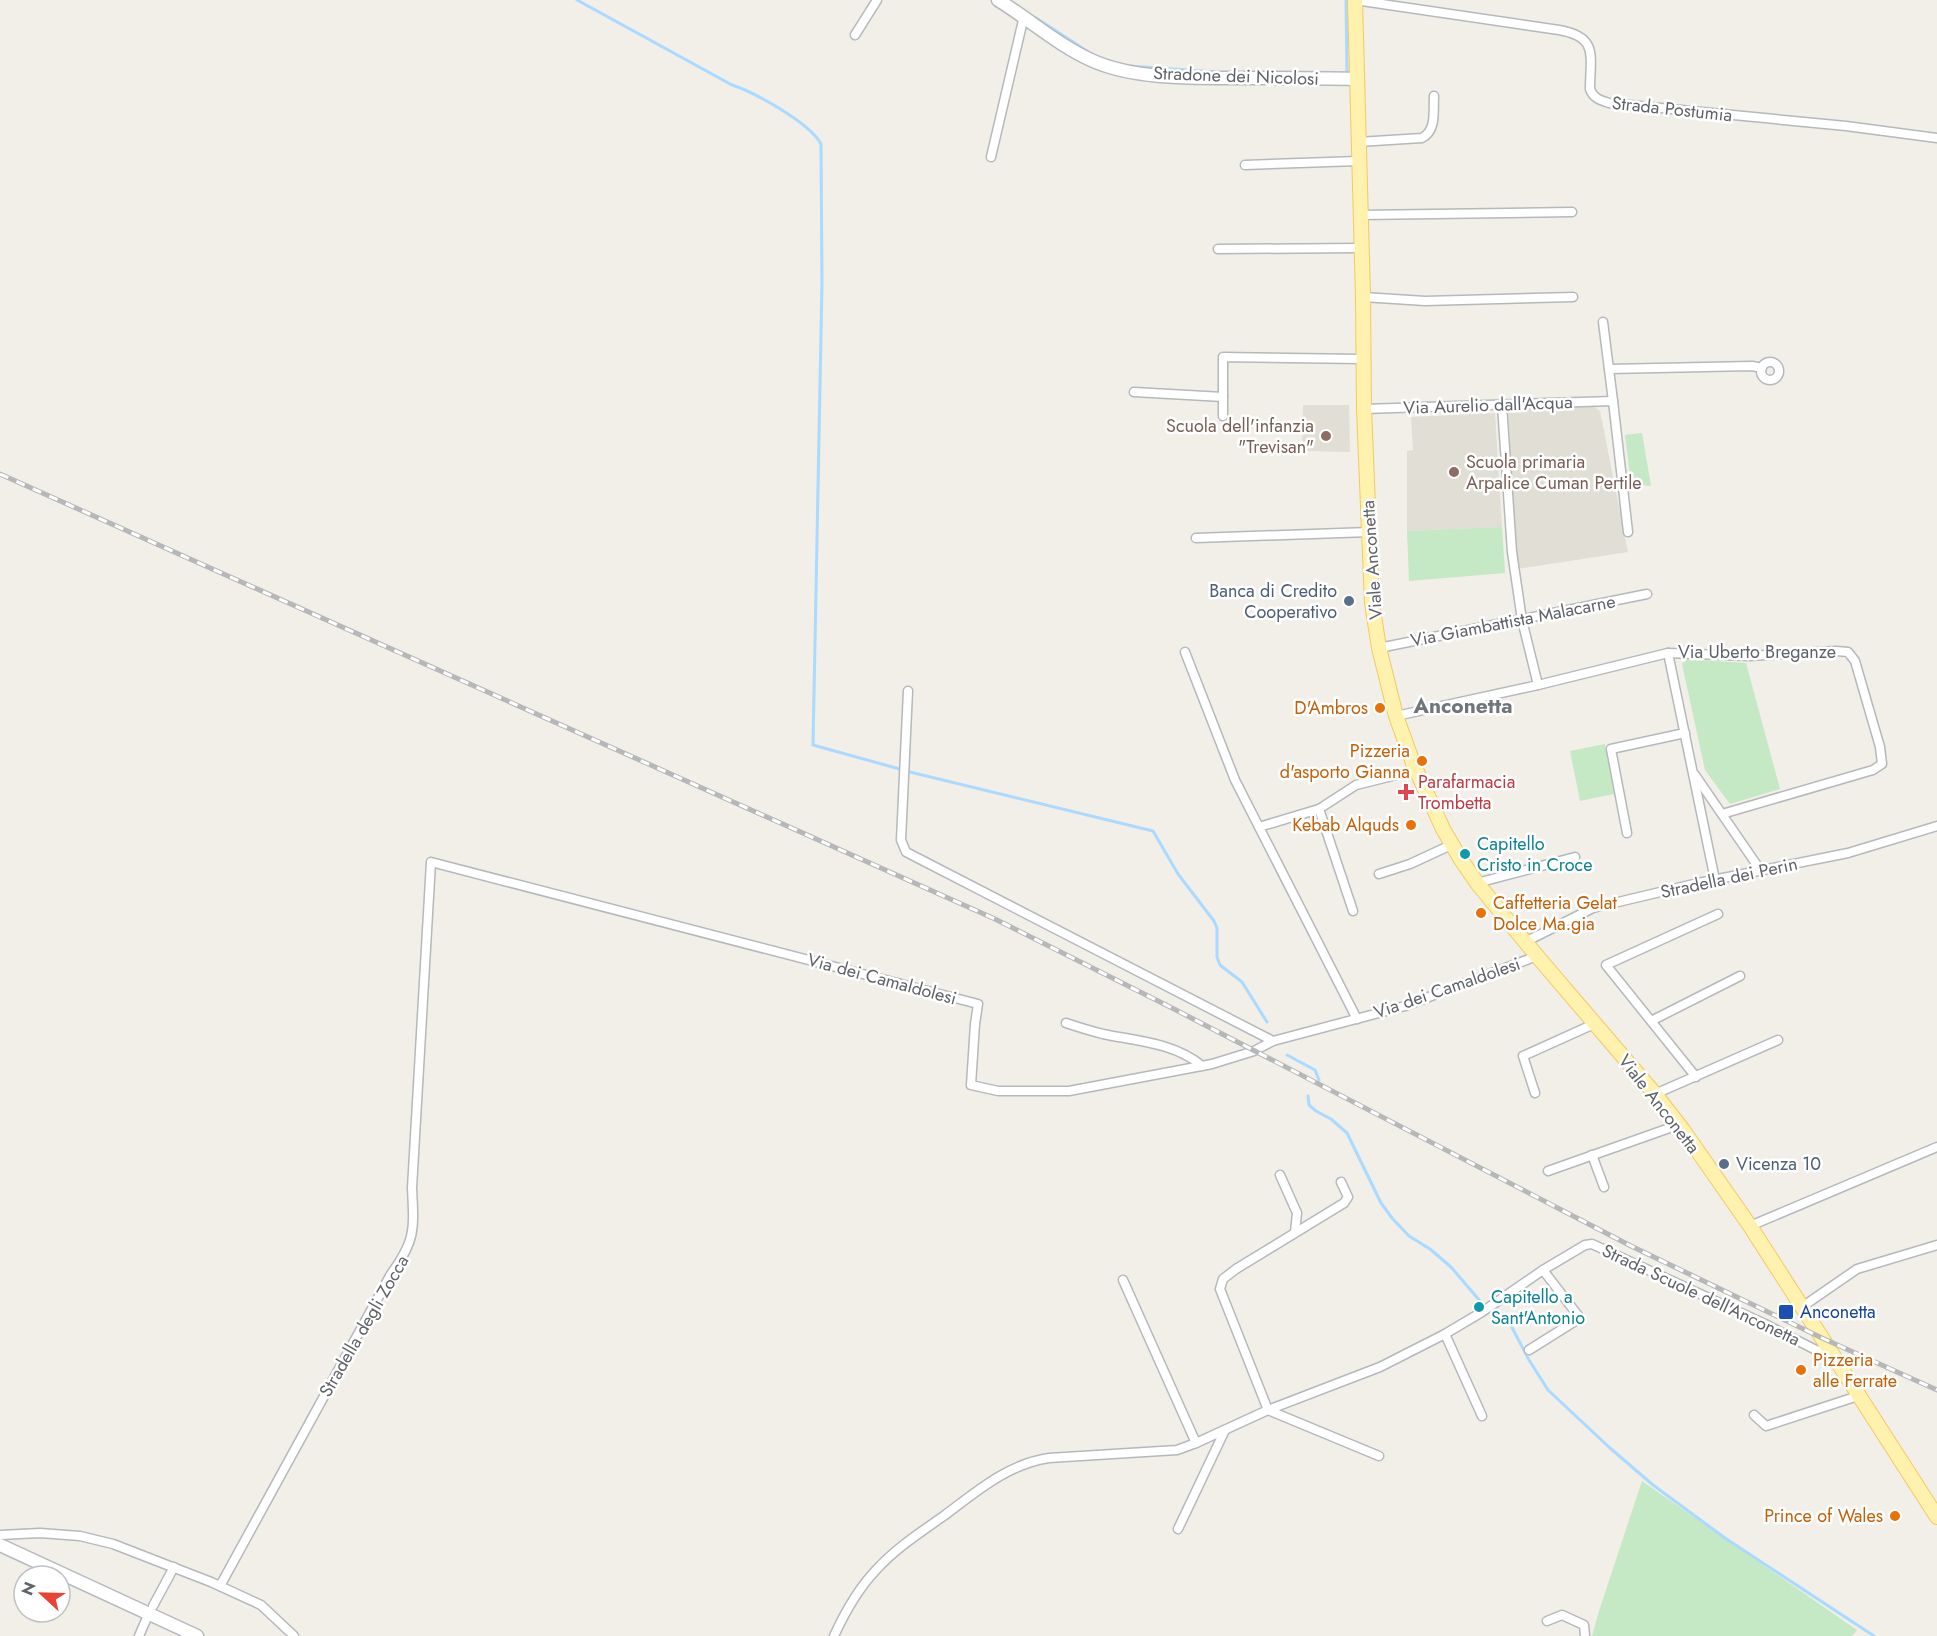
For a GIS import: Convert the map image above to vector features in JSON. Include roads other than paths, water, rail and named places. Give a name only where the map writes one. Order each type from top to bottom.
[{"type":"main road","name":"Stradone dei Nicolosi","points":[[998,0],[1069,48],[1114,69],[1178,78],[1356,78]]},
{"type":"main road","name":"Strada Postumia","points":[[1354,0],[1356,78]]},
{"type":"main road","name":"Viale Anconetta","points":[[1356,78],[1364,409],[1372,603],[1379,648],[1396,716],[1416,770],[1451,845],[1477,883],[1678,1125],[1750,1226],[1937,1517]]},
{"type":"main road","points":[[0,1545],[151,1610],[197,1636]]},
{"type":"street","points":[[855,35],[877,0]]},
{"type":"street","name":"Strada Postumia","points":[[1354,0],[1572,32],[1588,44],[1592,54],[1590,89],[1592,94],[1599,100],[1609,103],[1846,126],[1937,138]]},
{"type":"street","points":[[991,158],[1024,16]]},
{"type":"street","points":[[1358,142],[1422,138],[1429,134],[1432,130],[1434,96]]},
{"type":"street","points":[[1245,165],[1358,161]]},
{"type":"street","points":[[1360,215],[1572,212]]},
{"type":"street","points":[[1218,249],[1361,248]]},
{"type":"street","points":[[1363,297],[1425,301],[1573,297]]},
{"type":"street","points":[[1603,322],[1628,532]]},
{"type":"street","points":[[1223,416],[1223,357],[1363,359]]},
{"type":"street","points":[[1609,369],[1752,366],[1762,368]]},
{"type":"street","points":[[1134,392],[1223,397]]},
{"type":"street","name":"Via Aurelio dall'Acqua","points":[[1364,409],[1613,401]]},
{"type":"street","points":[[1502,405],[1512,552],[1522,620],[1538,685]]},
{"type":"street","points":[[1196,538],[1369,532]]},
{"type":"street","name":"Via Giambattista Malacarne","points":[[1379,648],[1647,594]]},
{"type":"street","name":"Via Uberto Breganze","points":[[1668,653],[1748,656],[1836,651],[1848,652],[1855,661],[1880,747],[1882,764],[1873,770],[1722,814]]},
{"type":"street","name":"Via dei Camaldolesi","points":[[1185,652],[1235,780],[1357,1019]]},
{"type":"street","points":[[1396,716],[1538,685],[1668,653],[1715,880]]},
{"type":"street","points":[[908,691],[901,840],[906,852],[1273,1041]]},
{"type":"street","points":[[1627,833],[1611,749],[1685,733]]},
{"type":"street","points":[[1259,827],[1319,809],[1356,785],[1416,770]]},
{"type":"street","points":[[1694,772],[1761,871]]},
{"type":"street","points":[[1319,809],[1353,911]]},
{"type":"street","name":"Stradella dei Perin","points":[[1525,942],[1593,908],[1848,853],[1937,826]]},
{"type":"street","points":[[1379,874],[1410,864],[1451,845]]},
{"type":"street","points":[[1477,883],[1575,857]]},
{"type":"street","name":"Via dei Camaldolesi","points":[[431,862],[978,1004],[971,1085],[998,1091],[1070,1091],[1202,1066],[1254,1051],[1273,1041],[1405,1006],[1537,956]]},
{"type":"street","name":"Stradella degli Zocca","points":[[220,1586],[391,1274],[406,1252],[414,1228],[412,1188],[431,862]]},
{"type":"street","points":[[1696,1077],[1606,965],[1718,914]]},
{"type":"street","points":[[1651,1021],[1740,976]]},
{"type":"street","points":[[1066,1023],[1178,1051],[1202,1066]]},
{"type":"street","points":[[1535,1093],[1523,1056],[1594,1024]]},
{"type":"street","points":[[1654,1094],[1778,1040]]},
{"type":"street","points":[[1548,1171],[1678,1125]]},
{"type":"street","points":[[1750,1226],[1937,1147]]},
{"type":"street","points":[[1592,1155],[1604,1187]]},
{"type":"street","points":[[1280,1175],[1297,1213],[1295,1232]]},
{"type":"street","points":[[1341,1182],[1348,1197],[1344,1203],[1236,1269],[1223,1279],[1220,1289],[1268,1410],[1379,1456]]},
{"type":"street","name":"Strada Scuole dell'Anconetta","points":[[834,1636],[854,1597],[875,1570],[900,1547],[1000,1475],[1033,1460],[1177,1449],[1196,1443],[1268,1410],[1380,1366],[1445,1334],[1585,1245],[1592,1244],[1816,1350],[1823,1352],[1829,1350]]},
{"type":"street","points":[[1802,1307],[1857,1269],[1937,1245]]},
{"type":"street","points":[[1529,1350],[1580,1318],[1543,1270]]},
{"type":"street","points":[[1123,1280],[1196,1443]]},
{"type":"street","points":[[1445,1334],[1482,1416]]},
{"type":"street","points":[[1754,1415],[1767,1426],[1858,1396]]},
{"type":"street","points":[[1178,1529],[1225,1430]]},
{"type":"street","points":[[0,1535],[40,1533],[80,1536],[114,1545],[174,1567],[261,1605],[294,1636]]},
{"type":"street","points":[[139,1636],[174,1567]]},
{"type":"street","points":[[1547,1621],[1562,1615],[1584,1625],[1586,1636]]},
{"type":"waterway","points":[[577,0],[732,85],[781,109],[806,127],[821,144],[822,283],[813,745],[914,773],[1153,831],[1178,874],[1214,921],[1217,928],[1217,957],[1220,965],[1242,982],[1267,1022]]},
{"type":"waterway","points":[[1346,0],[1347,76]]},
{"type":"waterway","points":[[1036,18],[1093,55]]},
{"type":"waterway","points":[[1128,66],[1217,72]]},
{"type":"waterway","points":[[1287,1055],[1315,1070],[1319,1080]]},
{"type":"waterway","points":[[1308,1096],[1309,1105],[1347,1133],[1381,1203],[1392,1218],[1409,1236],[1430,1249],[1451,1267],[1480,1301]]},
{"type":"waterway","points":[[1494,1309],[1506,1316],[1548,1390],[1610,1448],[1653,1485],[1725,1538],[1874,1636]]},
{"type":"railway","points":[[0,474],[995,919],[1174,1009],[1631,1246],[1822,1338],[1937,1390]]},
{"type":"place","name":"Scuola dell'infanzia \"Trevisan\"","points":[[1326,436]]},
{"type":"place","name":"Scuola primaria Arpalice Cuman Pertile","points":[[1454,472]]},
{"type":"place","name":"Banca di Credito Cooperativo","points":[[1349,601]]},
{"type":"place","name":"D'Ambros","points":[[1380,708]]},
{"type":"place","name":"Pizzeria d'asporto Gianna","points":[[1422,761]]},
{"type":"place","name":"Parafarmacia Trombetta","points":[[1406,792]]},
{"type":"place","name":"Kebab Alquds","points":[[1411,825]]},
{"type":"place","name":"Capitello Cristo in Croce","points":[[1465,854]]},
{"type":"place","name":"Caffetteria Gelat Dolce Ma.gia","points":[[1481,913]]},
{"type":"place","name":"Vicenza 10","points":[[1724,1164]]},
{"type":"place","name":"Capitello a Sant'Antonio","points":[[1479,1307]]},
{"type":"place","name":"Anconetta","points":[[1786,1312]]},
{"type":"place","name":"Pizzeria alle Ferrate","points":[[1801,1370]]},
{"type":"place","name":"Prince of Wales","points":[[1895,1516]]},
{"type":"district","name":"Anconetta","points":[[1463,706]]}]
